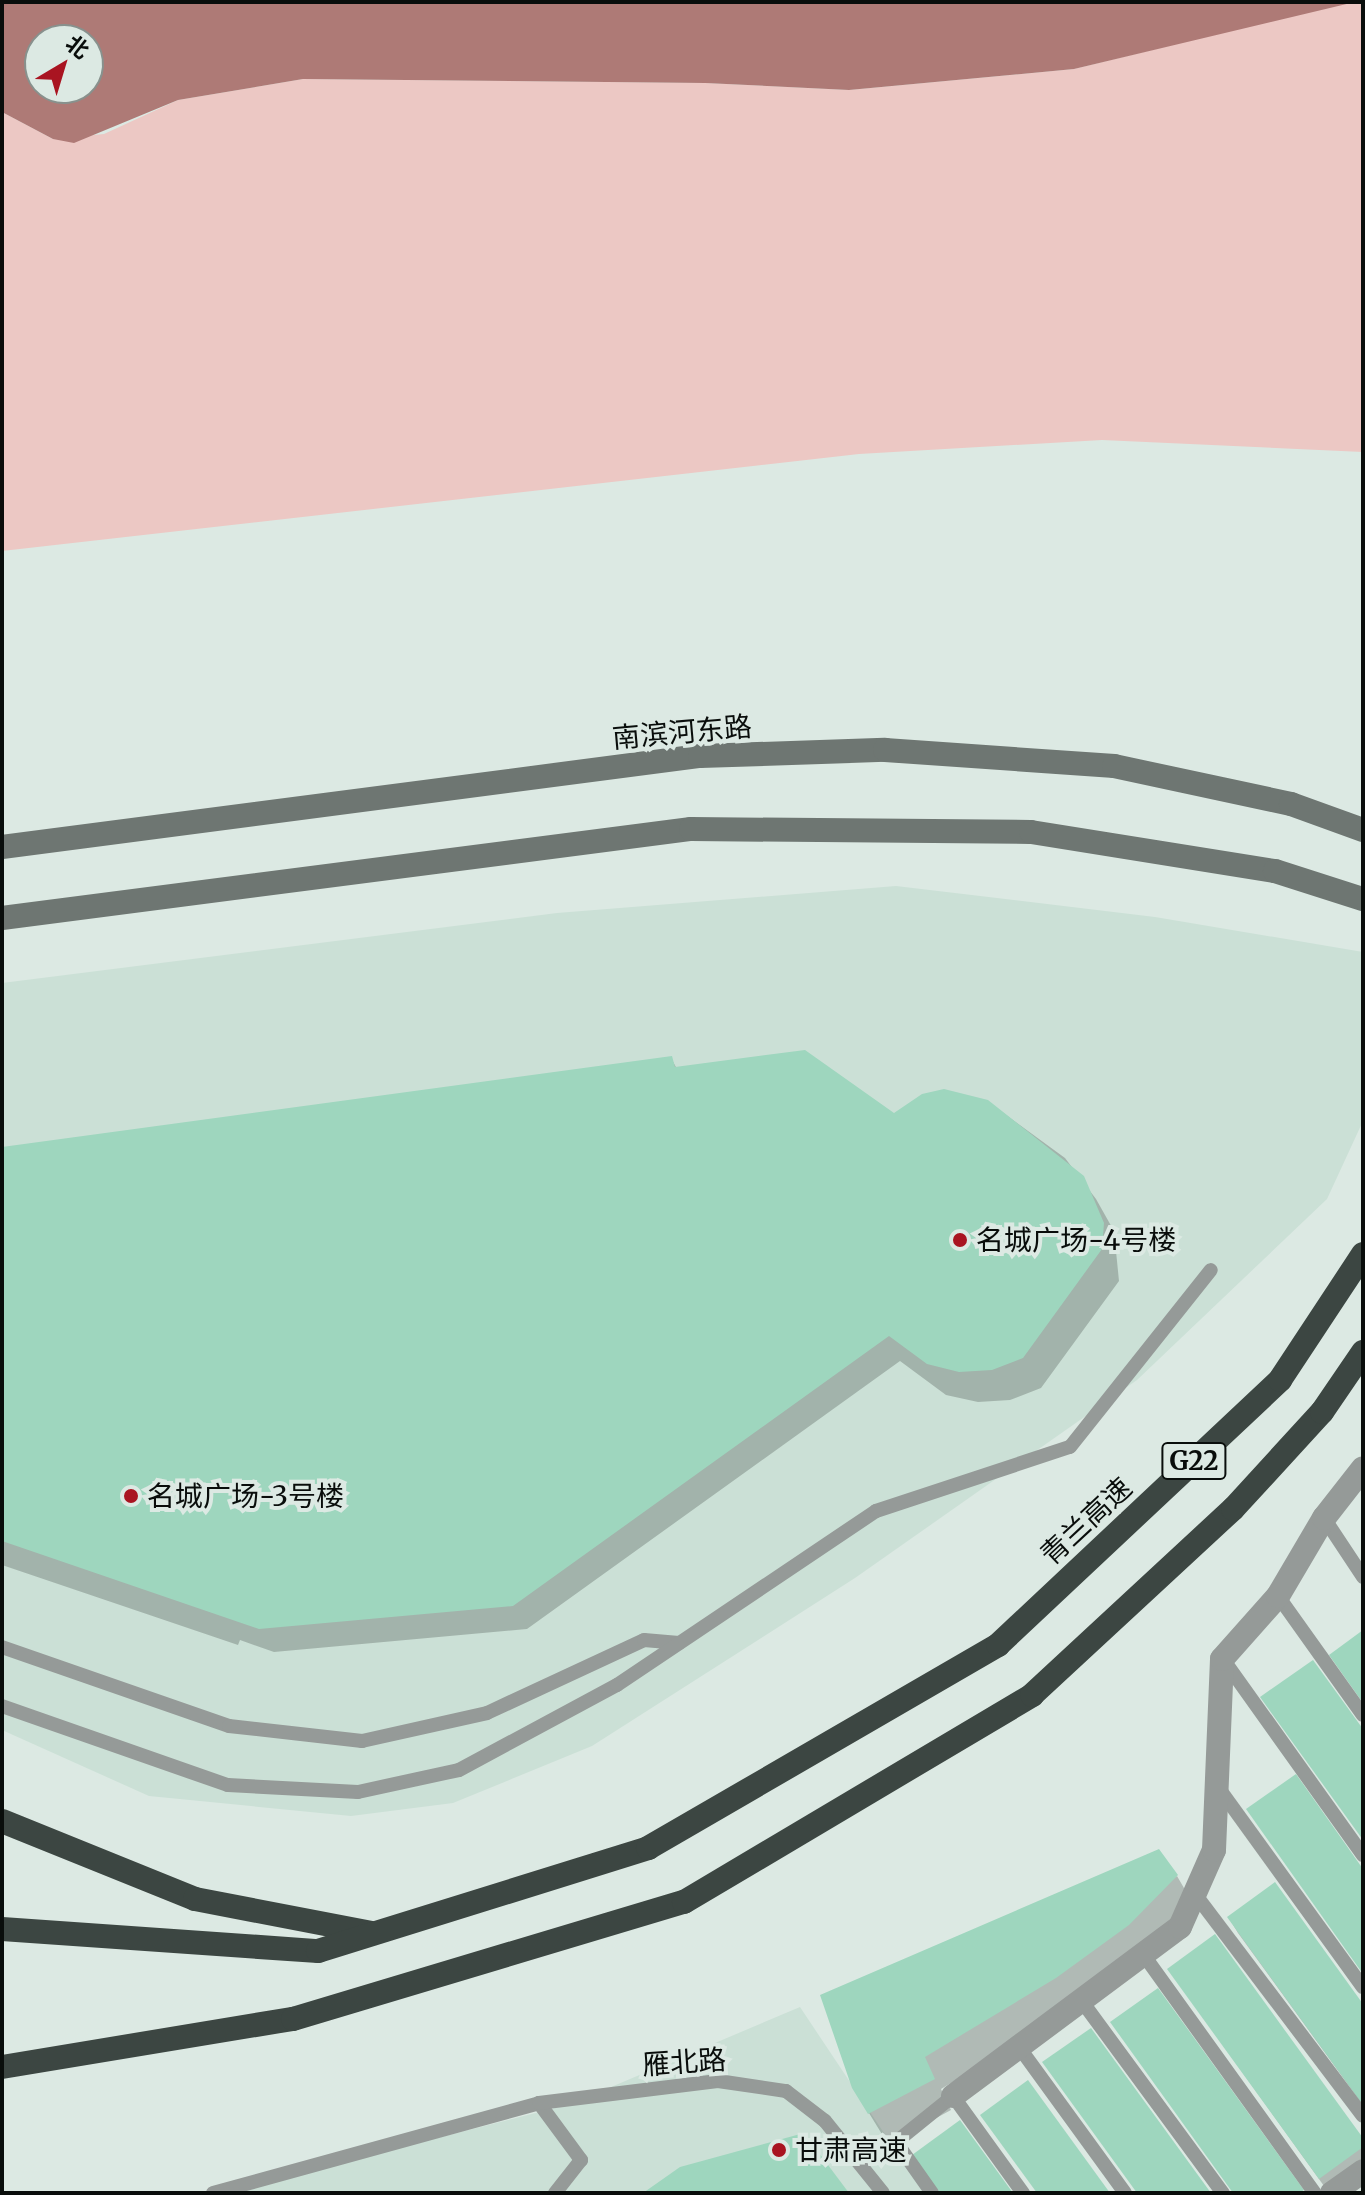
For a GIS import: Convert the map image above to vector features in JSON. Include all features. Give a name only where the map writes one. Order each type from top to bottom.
[{"type":"highway","name":"青兰高速","points":[[2,1929],[318,1951],[648,1848],[998,1645],[1280,1380],[1363,1254]]},
{"type":"highway","name":"G22","points":[[2,2067],[293,2019],[684,1902],[1032,1695],[1233,1509],[1322,1412],[1363,1352]]},
{"type":"highway","points":[[2,1821],[195,1899],[374,1933]]},
{"type":"main road","name":"南滨河东路","points":[[2,847],[700,756],[885,750],[1114,766],[1291,804],[1363,830]]},
{"type":"main road","points":[[2,918],[691,829],[1031,832],[1275,871],[1363,899]]},
{"type":"street","points":[[953,2096],[1180,1927],[1214,1850],[1222,1659],[1278,1596],[1324,1518],[1363,1468]]},
{"type":"street","points":[[1332,2193],[1363,2171]]},
{"type":"lane","points":[[2,1706],[228,1785],[358,1792],[459,1770],[617,1685],[876,1511],[1070,1447],[1211,1270]]},
{"type":"lane","points":[[1324,1518],[1363,1577]]},
{"type":"lane","points":[[1278,1596],[1363,1715]]},
{"type":"lane","points":[[2,1647],[229,1726],[362,1741],[487,1713],[644,1640],[679,1643]]},
{"type":"lane","points":[[1222,1659],[1363,1855]]},
{"type":"lane","points":[[1218,1787],[1363,1987]]},
{"type":"lane","points":[[1195,1894],[1363,2116]]},
{"type":"lane","points":[[1143,1954],[1315,2193]]},
{"type":"lane","points":[[1081,2000],[1223,2193]]},
{"type":"lane","points":[[1019,2047],[1125,2193]]},
{"type":"lane","name":"雁北路","points":[[213,2193],[539,2103],[718,2081],[786,2091],[825,2121],[883,2193]]},
{"type":"lane","points":[[932,2193],[896,2142],[953,2096],[1023,2193]]},
{"type":"lane","points":[[539,2103],[581,2160],[555,2193]]},
{"type":"shaded area","points":[[2,2],[1355,2],[1074,69],[849,90],[705,83],[303,79],[178,100],[74,143],[53,139],[2,112]]},
{"type":"shaded area","points":[[1347,2],[1363,2],[1363,452],[1102,440],[859,454],[2,551],[2,112],[53,139],[104,134],[178,100],[303,79],[705,83],[849,90],[1074,69]]},
{"type":"shaded area","points":[[896,886],[1155,917],[1363,952],[1363,1121],[1327,1199],[1137,1380],[855,1578],[592,1746],[453,1803],[351,1816],[149,1796],[2,1730],[2,983],[557,913]]},
{"type":"shaded area","points":[[800,2007],[924,2193],[222,2193],[571,2104]]},
{"type":"building","points":[[805,1050],[894,1113],[922,1094],[944,1089],[988,1100],[1084,1176],[1104,1223],[1102,1249],[1023,1358],[992,1370],[959,1372],[927,1364],[889,1336],[513,1606],[259,1629],[2,1541],[2,1147],[672,1056],[675,1067]]},
{"type":"building","points":[[1363,1630],[1363,1703],[1329,1655]]},
{"type":"building","points":[[1313,1660],[1363,1729],[1363,1840],[1260,1697]]},
{"type":"building","points":[[1296,1774],[1363,1869],[1363,1974],[1246,1809]]},
{"type":"building","points":[[1159,1849],[1178,1875],[1129,1925],[1056,1978],[925,2057],[935,2079],[868,2114],[852,2088],[820,1995]]},
{"type":"building","points":[[1275,1882],[1363,2004],[1363,2105],[1227,1917]]},
{"type":"building","points":[[1215,1934],[1363,2138],[1363,2147],[1319,2179],[1167,1969]]},
{"type":"building","points":[[1158,1988],[1304,2190],[1299,2193],[1233,2193],[1110,2022]]},
{"type":"building","points":[[1091,2028],[1211,2193],[1137,2193],[1042,2062]]},
{"type":"building","points":[[1028,2080],[1110,2193],[1037,2193],[980,2115]]},
{"type":"building","points":[[960,2120],[1013,2193],[940,2193],[912,2155]]},
{"type":"building","name":"甘肃高速","points":[[804,2133],[849,2193],[643,2193],[680,2167]]},
{"type":"place","name":"名城广场-4号楼","points":[[960,1240]]},
{"type":"place","name":"名城广场-3号楼","points":[[131,1496]]},
{"type":"place","name":"甘肃高速","points":[[779,2150]]}]
